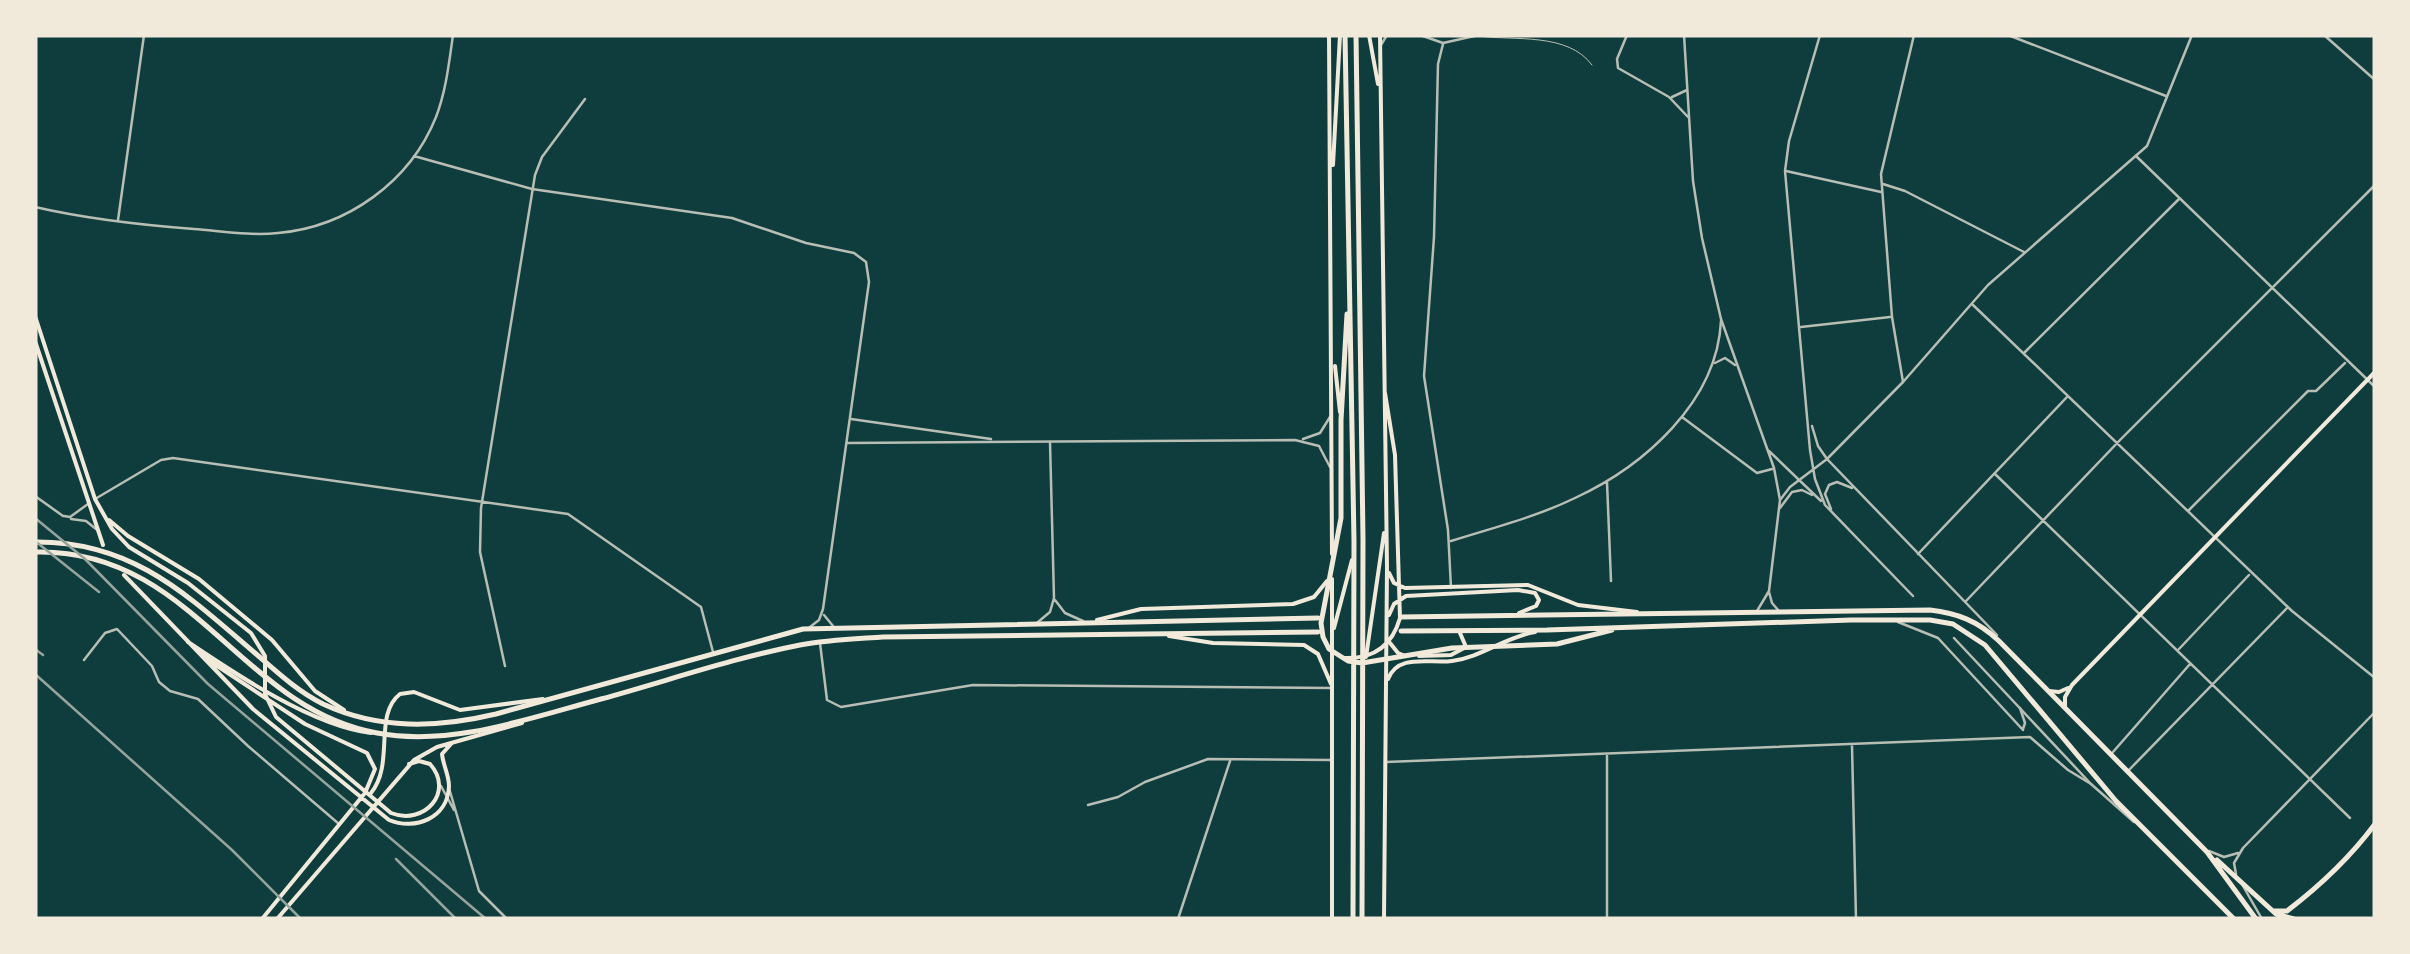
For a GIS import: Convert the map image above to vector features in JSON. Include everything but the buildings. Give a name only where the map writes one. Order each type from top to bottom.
[{"type":"main road","points":[[1329,35],[1332,919]]},
{"type":"main road","points":[[1331,185],[1343,35]]},
{"type":"main road","points":[[1343,35],[1354,541],[1353,919]]},
{"type":"main road","points":[[1356,35],[1362,919]]},
{"type":"main road","points":[[1369,35],[1380,95]]},
{"type":"main road","points":[[1383,35],[1382,379],[1387,567],[1384,919]]},
{"type":"main road","points":[[1350,292],[1340,420],[1341,518],[1321,623],[1324,641],[1340,657],[1366,663],[1452,648],[1557,644],[1634,626]]},
{"type":"main road","points":[[35,316],[95,499],[123,541],[188,583],[255,638],[263,650],[265,694],[271,710],[394,815],[410,817],[430,808],[439,791],[433,766],[424,762],[409,764]]},
{"type":"main road","points":[[35,342],[103,545]]},
{"type":"main road","points":[[1332,347],[1340,420]]},
{"type":"main road","points":[[2066,712],[2064,700],[2072,686],[2375,372]]},
{"type":"main road","points":[[1340,657],[1358,658],[1378,651],[1392,638],[1399,622],[1395,455],[1382,379]]},
{"type":"main road","points":[[95,499],[121,532],[202,582],[272,640],[316,691],[349,714]]},
{"type":"main road","points":[[1363,681],[1385,524]]},
{"type":"main road","points":[[1332,650],[1336,612],[1354,541]]},
{"type":"main road","points":[[35,542],[80,545],[127,559],[162,577],[313,698],[349,714],[392,724],[450,724],[566,696],[804,629],[1318,618]]},
{"type":"main road","points":[[35,552],[78,555],[124,568],[165,591],[306,706],[348,726],[382,734]]},
{"type":"main road","points":[[1094,621],[1141,608],[1303,603],[1325,586],[1332,562]]},
{"type":"main road","points":[[1387,567],[1398,586],[1534,586],[1584,606],[1647,612]]},
{"type":"main road","points":[[124,575],[253,708],[385,818],[414,825],[427,821],[444,803],[449,786],[442,754],[451,744]]},
{"type":"main road","points":[[1387,620],[1394,604],[1406,596],[1526,590],[1538,596],[1533,609],[1509,615]]},
{"type":"main road","points":[[1401,616],[1942,611],[1972,620],[2008,651],[2207,852],[2273,911],[2294,919]]},
{"type":"main road","points":[[1401,630],[1941,621],[1975,637],[2140,826],[2232,919]]},
{"type":"main road","points":[[1387,628],[1394,650],[1409,656],[1458,654],[1466,643],[1456,630]]},
{"type":"main road","points":[[1386,683],[1392,669],[1402,663],[1472,656],[1511,638],[1546,630]]},
{"type":"main road","points":[[177,632],[312,716],[349,730],[436,736],[555,712]]},
{"type":"main road","points":[[277,919],[389,786],[426,752],[775,650],[883,637],[1318,632]]},
{"type":"main road","points":[[1134,633],[1213,643],[1304,645],[1320,657],[1332,688]]},
{"type":"main road","points":[[187,643],[305,724],[367,753],[375,769],[368,788],[262,919]]},
{"type":"main road","points":[[2044,690],[2059,692],[2072,686]]},
{"type":"main road","points":[[340,825],[380,781],[390,703],[402,693],[421,694],[449,708],[464,710],[566,696]]},
{"type":"main road","points":[[2273,911],[2285,912],[2333,875],[2375,824]]},
{"type":"main road","points":[[2207,852],[2259,919]]},
{"type":"street","points":[[118,222],[144,35]]},
{"type":"street","points":[[35,208],[118,222],[258,234],[300,230],[334,219],[374,197],[414,156],[440,106],[453,35]]},
{"type":"street","points":[[1420,35],[1441,40],[1478,36]]},
{"type":"street","points":[[1441,40],[1450,35]]},
{"type":"street","points":[[1627,35],[1616,63],[1624,73],[1669,97],[1682,108],[1690,124]]},
{"type":"street","points":[[1684,35],[1699,222],[1721,319],[1774,468],[1780,500],[1768,591],[1756,612]]},
{"type":"street","points":[[1820,35],[1789,141],[1785,171],[1814,471],[1825,505]]},
{"type":"street","points":[[1903,382],[1892,316],[1881,184],[1890,123],[1914,35]]},
{"type":"street","points":[[2008,35],[2168,96]]},
{"type":"street","points":[[1780,500],[1827,459],[2024,253],[2136,156],[2150,140],[2192,35]]},
{"type":"street","points":[[2324,35],[2375,80]]},
{"type":"street","points":[[1441,40],[1424,376],[1450,542],[1451,588]]},
{"type":"street","points":[[1669,97],[1682,95],[1688,89]]},
{"type":"street","points":[[505,666],[480,552],[482,501],[532,190],[542,157],[586,99]]},
{"type":"street","points":[[414,156],[532,190],[732,218],[806,243],[854,253],[869,266],[823,608],[817,623],[804,629]]},
{"type":"street","points":[[2136,156],[2375,387]]},
{"type":"street","points":[[1785,171],[1882,192]]},
{"type":"street","points":[[1881,184],[1905,192],[2024,253]]},
{"type":"street","points":[[1965,602],[2375,185]]},
{"type":"street","points":[[2024,353],[2180,198]]},
{"type":"street","points":[[1972,304],[2288,608],[2375,678]]},
{"type":"street","points":[[1801,327],[1892,316]]},
{"type":"street","points":[[1450,542],[1556,506],[1607,481],[1654,447],[1682,416],[1711,368],[1718,351],[1721,319]]},
{"type":"street","points":[[1711,368],[1722,358],[1735,365]]},
{"type":"street","points":[[2188,511],[2266,430],[2308,391],[2316,391],[2347,360]]},
{"type":"street","points":[[1918,554],[2068,396]]},
{"type":"street","points":[[1296,440],[1325,428],[1332,406]]},
{"type":"street","points":[[1682,416],[1757,473],[1774,468]]},
{"type":"street","points":[[850,419],[1003,441]]},
{"type":"street","points":[[1810,419],[1818,446],[1827,459],[2008,651]]},
{"type":"street","points":[[846,443],[1296,440],[1319,446],[1332,473]]},
{"type":"street","points":[[1037,623],[1050,612],[1054,598],[1050,442]]},
{"type":"street","points":[[1765,446],[1913,596]]},
{"type":"street","points":[[64,516],[70,517],[160,460],[173,458],[568,514],[701,607],[713,653]]},
{"type":"street","points":[[1995,474],[2350,818]]},
{"type":"street","points":[[1607,481],[1611,581]]},
{"type":"street","points":[[1835,516],[1825,498],[1829,485],[1838,482],[1858,492]]},
{"type":"street","points":[[1780,509],[1786,496],[1797,490],[1820,500]]},
{"type":"street","points":[[35,496],[64,516],[86,521],[96,529]]},
{"type":"street","points":[[2178,650],[2251,573]]},
{"type":"street","points":[[1768,591],[1780,612]]},
{"type":"street","points":[[1054,598],[1065,613],[1083,621]]},
{"type":"street","points":[[823,608],[824,617],[833,626]]},
{"type":"street","points":[[2126,774],[2288,608]]},
{"type":"street","points":[[1887,620],[1938,638],[2022,730]]},
{"type":"street","points":[[84,660],[105,633],[117,630],[152,666],[160,683],[175,695],[198,699],[340,825]]},
{"type":"street","points":[[1954,638],[2091,784],[2140,826]]},
{"type":"street","points":[[820,642],[827,700],[840,707],[973,685],[1332,688]]},
{"type":"street","points":[[2109,756],[2191,663]]},
{"type":"street","points":[[2007,738],[2022,730],[2026,723],[2019,707]]},
{"type":"street","points":[[2259,919],[2234,866],[2240,852],[2375,712]]},
{"type":"street","points":[[1385,762],[2007,738],[2034,739],[2068,770],[2091,784]]},
{"type":"street","points":[[1852,744],[1856,919]]},
{"type":"street","points":[[1606,755],[1607,919]]},
{"type":"street","points":[[1088,805],[1118,798],[1145,782],[1205,760],[1333,760]]},
{"type":"street","points":[[1178,919],[1230,760]]},
{"type":"street","points":[[438,776],[444,803],[456,813]]},
{"type":"street","points":[[449,786],[479,890],[506,919]]},
{"type":"street","points":[[430,808],[444,803]]},
{"type":"street","points":[[444,803],[456,813]]},
{"type":"street","points":[[2200,845],[2224,857],[2240,852]]},
{"type":"lane","points":[[1478,36],[1559,44],[1580,52],[1592,65]]},
{"type":"railway","points":[[35,518],[85,559],[208,684],[486,919]]},
{"type":"railway","points":[[35,541],[99,592]]},
{"type":"railway","points":[[35,649],[43,655]]},
{"type":"railway","points":[[35,674],[232,850],[301,919]]},
{"type":"railway","points":[[396,859],[456,919]]}]
